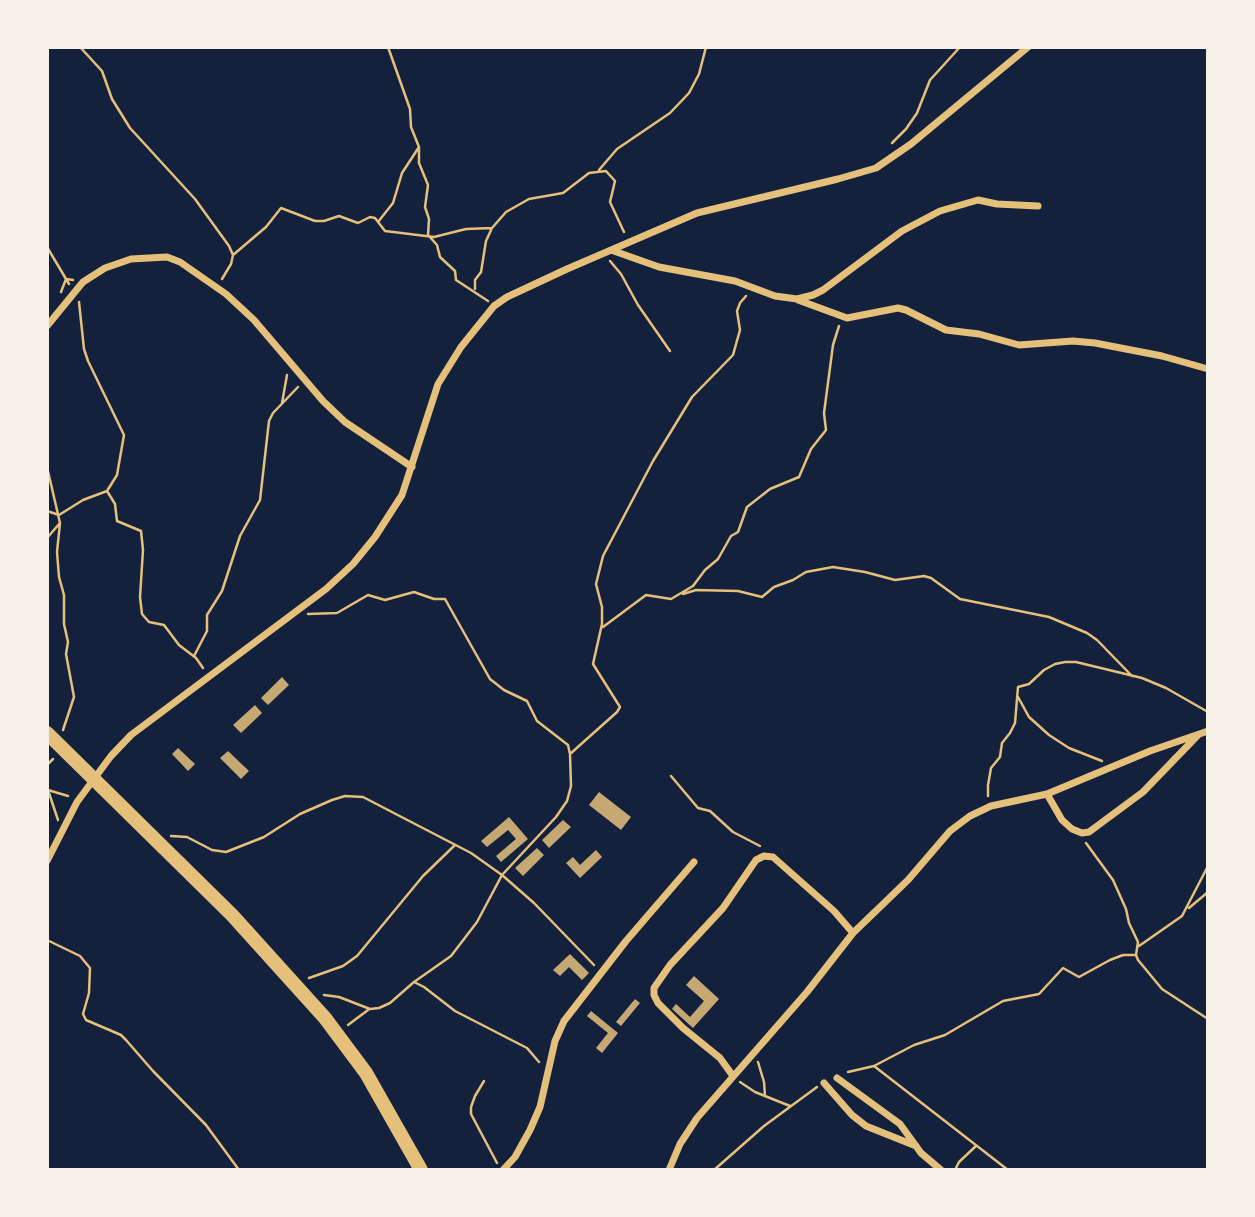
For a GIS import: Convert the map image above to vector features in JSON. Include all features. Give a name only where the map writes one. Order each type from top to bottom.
[{"type":"main road","points":[[47,733],[232,915],[308,997],[366,1073],[421,1170]]},
{"type":"street","points":[[47,861],[77,802],[131,735],[298,612],[353,564],[375,537],[402,495],[438,384],[461,346],[494,306],[507,297],[697,213],[876,168],[962,104],[1028,47]]},
{"type":"street","points":[[607,252],[659,267],[722,278],[787,300],[797,299],[823,289],[902,231],[940,211],[978,200],[1038,206]]},
{"type":"street","points":[[47,326],[83,282],[105,268],[131,259],[167,257],[180,262],[215,286],[254,320],[345,422],[372,443],[411,467]]},
{"type":"street","points":[[797,299],[837,316],[856,318],[898,309],[906,310],[946,330],[979,334],[1019,345],[1073,341],[1095,343],[1162,356],[1208,369]]},
{"type":"street","points":[[669,1170],[680,1144],[697,1118],[807,992],[853,933],[908,880],[950,831],[970,816],[991,806],[1047,793],[1208,731]]},
{"type":"street","points":[[1047,793],[1062,820],[1072,829],[1082,833],[1098,828],[1143,792],[1198,734]]},
{"type":"street","points":[[733,1076],[720,1058],[682,1028],[658,1003],[654,988],[670,965],[723,908],[756,860],[764,856],[774,857],[834,911],[853,933]]},
{"type":"street","points":[[501,1170],[515,1157],[540,1107],[555,1041],[564,1021],[601,972],[694,862]]},
{"type":"street","points":[[837,1078],[900,1124],[927,1159],[941,1170]]},
{"type":"street","points":[[824,1083],[852,1115],[866,1126],[916,1146]]},
{"type":"path","points":[[80,47],[102,71],[112,99],[130,128],[195,199],[229,246],[233,255],[231,264],[215,286]]},
{"type":"path","points":[[388,47],[410,110],[411,127],[419,147],[419,163],[428,185],[425,200],[429,219],[428,235],[437,245],[440,257],[455,271],[456,280],[476,291],[494,306]]},
{"type":"path","points":[[598,170],[617,149],[670,113],[689,93],[699,74],[706,47]]},
{"type":"path","points":[[890,146],[917,113],[930,80],[960,47]]},
{"type":"path","points":[[377,222],[393,202],[402,173],[419,147]]},
{"type":"path","points":[[476,291],[475,280],[481,272],[483,252],[492,228],[506,212],[540,196],[562,193],[589,173],[598,170],[606,171],[615,181],[610,202],[630,241]]},
{"type":"path","points":[[233,255],[266,227],[281,208],[324,221],[339,216],[356,223],[370,217],[385,231],[439,237],[466,229],[492,228]]},
{"type":"path","points":[[47,247],[80,305],[84,349],[88,361],[124,432],[117,475],[107,491],[74,504],[59,515]]},
{"type":"path","points":[[607,252],[638,305],[670,351]]},
{"type":"path","points":[[570,754],[620,707],[593,664],[601,628],[602,607],[596,584],[603,556],[653,461],[692,397],[733,355],[739,340],[737,311],[740,303],[758,289]]},
{"type":"path","points":[[682,594],[718,559],[729,539],[738,532],[747,507],[770,489],[799,477],[811,449],[824,434],[824,413],[833,345],[839,329],[837,316]]},
{"type":"path","points":[[282,403],[290,362]]},
{"type":"path","points":[[194,656],[207,631],[207,615],[222,591],[240,536],[260,500],[269,421],[304,379]]},
{"type":"path","points":[[47,467],[60,523],[57,552],[59,577],[64,595],[64,624],[68,642],[66,654],[74,697],[65,722],[61,747]]},
{"type":"path","points":[[107,491],[115,504],[117,521],[141,531],[142,614],[149,622],[164,625],[182,649],[194,656],[209,677]]},
{"type":"path","points":[[47,510],[59,515]]},
{"type":"path","points":[[47,538],[60,523]]},
{"type":"path","points":[[601,628],[646,595],[671,599],[696,590],[738,591],[762,597],[774,587],[806,572],[833,567],[895,580],[924,576],[931,578],[960,600],[1049,617],[1097,640],[1132,676]]},
{"type":"path","points":[[298,612],[320,615],[337,613],[368,595],[385,600],[414,592],[434,599],[446,599],[490,679],[504,690],[527,701],[537,721],[568,746],[570,754],[571,786],[568,801],[502,875],[481,917],[456,951],[386,1006],[369,1009],[338,1034]]},
{"type":"path","points":[[991,806],[987,790],[989,777],[993,765],[1000,757],[1002,743],[1015,723],[1018,687],[1030,684],[1044,670],[1065,662],[1132,676],[1166,688],[1208,712]]},
{"type":"path","points":[[1018,696],[1029,717],[1049,735],[1069,748],[1115,766]]},
{"type":"path","points":[[671,775],[698,808],[710,811],[733,832],[760,845],[774,857]]},
{"type":"path","points":[[48,790],[66,795],[77,802]]},
{"type":"path","points":[[48,790],[62,830]]},
{"type":"path","points":[[156,839],[182,836],[212,850],[226,852],[264,837],[314,807],[345,796],[355,796],[370,801],[455,845],[502,875],[534,903],[601,972]]},
{"type":"path","points":[[1082,833],[1103,869],[1113,880],[1126,909],[1138,946],[1136,955],[1162,989],[1208,1019]]},
{"type":"path","points":[[296,984],[316,974],[343,966],[357,956],[423,876],[455,845]]},
{"type":"path","points":[[1186,910],[1208,866]]},
{"type":"path","points":[[1138,946],[1178,920],[1208,892]]},
{"type":"path","points":[[47,940],[80,956],[90,968],[89,993],[83,1014],[86,1020],[121,1035],[206,1125],[239,1170]]},
{"type":"path","points":[[837,1078],[853,1070],[874,1066],[914,1045],[945,1035],[1003,1001],[1039,994],[1063,968],[1079,977],[1110,960],[1136,955]]},
{"type":"path","points":[[414,982],[455,1011],[527,1048],[548,1076]]},
{"type":"path","points":[[308,997],[330,995],[369,1009]]},
{"type":"path","points":[[755,1052],[764,1082],[765,1096]]},
{"type":"path","points":[[874,1066],[1008,1170]]},
{"type":"path","points":[[733,1076],[765,1096],[790,1106]]},
{"type":"path","points":[[484,1082],[475,1096],[471,1114],[501,1170]]},
{"type":"path","points":[[714,1170],[790,1106],[824,1083]]},
{"type":"path","points":[[955,1170],[976,1146]]},
{"type":"building","points":[[282,677],[289,685],[268,705],[261,698]]},
{"type":"building","points":[[255,705],[262,713],[241,733],[233,725]]},
{"type":"building","points":[[178,748],[195,764],[188,771],[172,754]]},
{"type":"building","points":[[228,751],[249,771],[241,779],[220,758]]},
{"type":"building","points":[[599,792],[631,817],[621,830],[589,805]]},
{"type":"building","points":[[509,817],[528,839],[501,862],[496,856],[516,839],[508,830],[487,847],[481,841]]},
{"type":"building","points":[[563,820],[571,827],[549,848],[542,840]]},
{"type":"building","points":[[537,848],[544,855],[523,876],[515,868]]},
{"type":"building","points":[[596,850],[602,857],[580,878],[566,863],[573,857],[580,865]]},
{"type":"building","points":[[570,954],[589,973],[582,980],[569,967],[560,976],[553,970]]},
{"type":"building","points":[[694,976],[719,999],[693,1028],[672,1009],[676,1004],[690,1017],[704,1001],[686,985]]},
{"type":"building","points":[[635,999],[640,1003],[621,1026],[616,1022]]},
{"type":"building","points":[[591,1011],[618,1033],[602,1053],[596,1048],[608,1033],[587,1016]]}]
